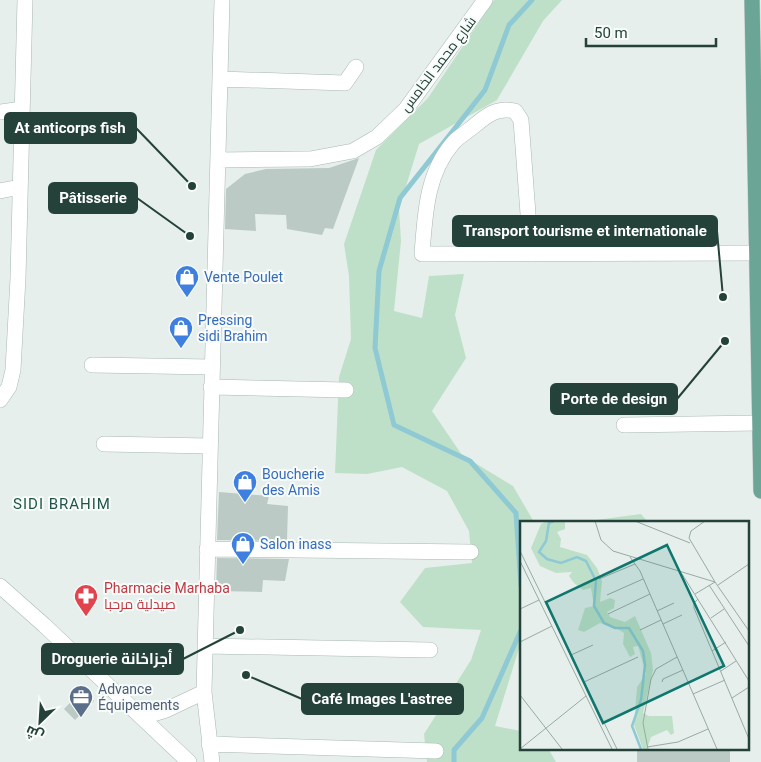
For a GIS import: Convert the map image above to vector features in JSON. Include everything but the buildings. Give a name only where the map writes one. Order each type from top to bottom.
[{"type":"main road","points":[[752,0],[761,491]]},
{"type":"street","points":[[0,400],[9,387],[12,370],[20,187],[25,0]]},
{"type":"street","points":[[212,762],[204,692],[222,0]]},
{"type":"street","name":"شارع محمد الخامس","points":[[218,160],[310,158],[353,151],[378,137],[406,109],[485,0]]},
{"type":"street","points":[[220,79],[344,82],[356,67]]},
{"type":"street","points":[[0,112],[22,109]]},
{"type":"street","points":[[532,254],[521,120],[515,111],[504,109],[488,114],[453,143],[440,162],[430,185],[422,254],[532,254],[757,254]]},
{"type":"street","points":[[0,191],[20,187]]},
{"type":"street","points":[[92,365],[212,367]]},
{"type":"street","points":[[211,387],[346,390]]},
{"type":"street","points":[[624,425],[760,423]]},
{"type":"street","points":[[104,444],[210,446]]},
{"type":"street","points":[[207,549],[471,552]]},
{"type":"street","points":[[0,586],[143,717],[189,762]]},
{"type":"street","points":[[205,646],[430,650]]},
{"type":"street","points":[[143,717],[180,704],[204,692]]},
{"type":"street","points":[[209,744],[436,751]]},
{"type":"green space","points":[[494,0],[562,0],[543,21],[497,100],[419,144],[399,209],[401,241],[394,311],[422,318],[429,276],[464,274],[455,315],[466,358],[432,411],[462,455],[513,486],[533,521],[520,521],[520,645],[495,726],[520,731],[520,750],[549,750],[556,762],[427,762],[424,734],[471,660],[481,630],[423,627],[400,602],[425,568],[472,563],[469,531],[447,491],[402,467],[367,474],[335,473],[339,377],[351,339],[349,276],[344,244],[376,150],[428,98]]},
{"type":"green space","points":[[641,514],[647,521],[565,521],[596,520]]},
{"type":"waterway","points":[[520,571],[516,513],[470,461],[394,425],[375,348],[379,271],[400,198],[485,90],[509,25],[532,0]]},
{"type":"waterway","points":[[454,762],[454,750],[482,718],[520,632]]},
{"type":"place","name":"At anticorps fish","points":[[192,186]]},
{"type":"place","name":"Pâtisserie","points":[[190,236]]},
{"type":"place","name":"Transport tourisme et internationale","points":[[723,297]]},
{"type":"place","name":"Vente Poulet","points":[[187,298]]},
{"type":"place","name":"Porte de design","points":[[725,341]]},
{"type":"place","name":"Pressing sidi Brahim","points":[[181,349]]},
{"type":"place","name":"Boucherie des Amis","points":[[245,503]]},
{"type":"place","name":"Salon inass","points":[[243,565]]},
{"type":"place","name":"Pharmacie Marhaba صيدلية مرحبا","points":[[86,617]]},
{"type":"place","name":"Droguerie أجزاخانة","points":[[240,630]]},
{"type":"place","name":"Café Images L'astree","points":[[246,675]]},
{"type":"place","name":"Advance Équipements","points":[[81,718]]},
{"type":"district","name":"SIDI BRAHIM","points":[[62,504]]}]
